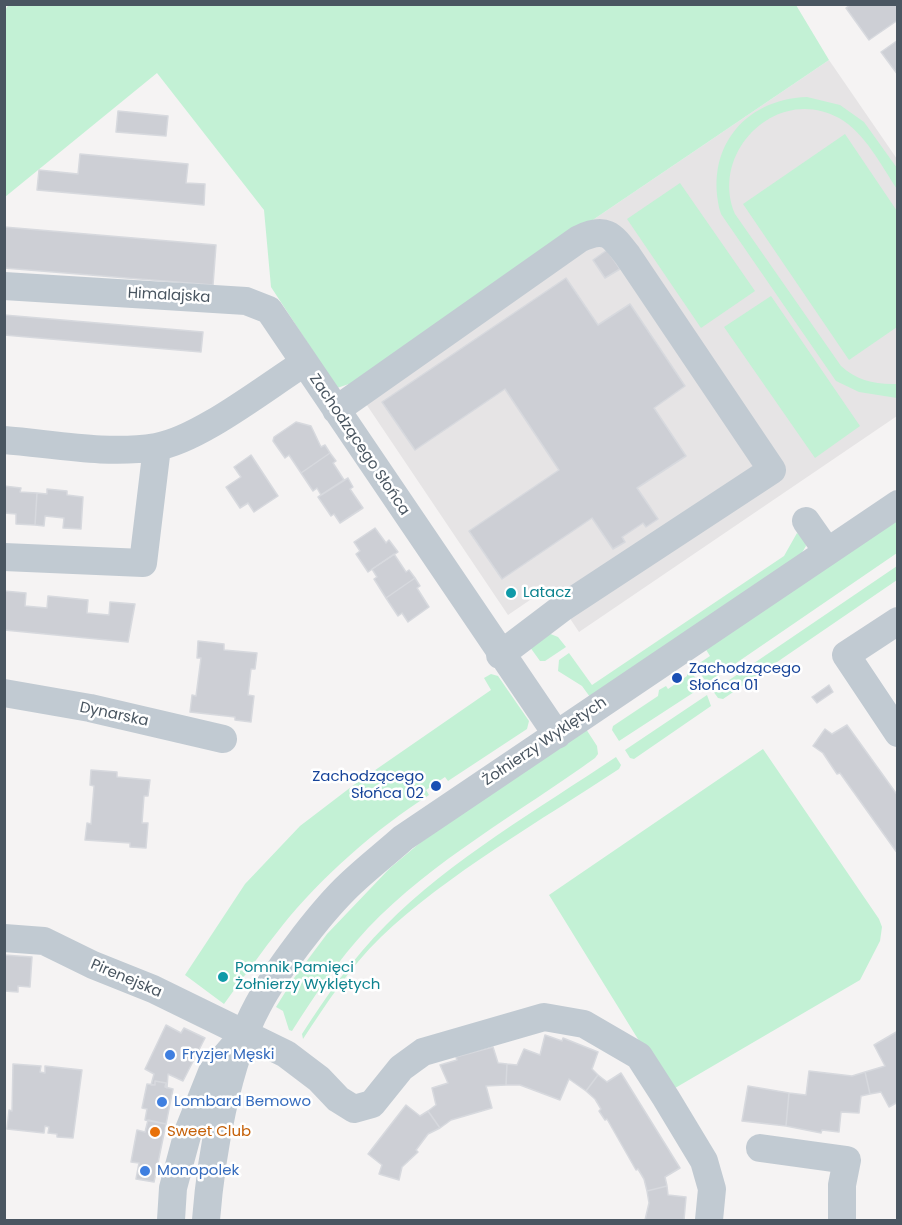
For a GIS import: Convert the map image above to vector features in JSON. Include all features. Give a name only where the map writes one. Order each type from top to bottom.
[{"type":"street","points":[[336,410],[579,238],[592,232],[604,232],[615,239],[772,470],[543,622],[500,655]]},
{"type":"street","name":"Himalajska","points":[[4,286],[246,301],[269,310],[304,363]]},
{"type":"street","name":"Zachodzącego Słońca","points":[[4,440],[113,449],[157,447],[190,436],[304,363],[500,655],[557,735]]},
{"type":"street","points":[[4,557],[143,563],[157,447]]},
{"type":"street","name":"Żołnierzy Wyklętych","points":[[244,1034],[258,1004],[287,961],[344,889],[403,838],[897,504]]},
{"type":"street","points":[[806,521],[827,551]]},
{"type":"street","points":[[897,621],[846,655],[897,733]]},
{"type":"street","name":"Dynarska","points":[[4,693],[90,708],[223,739]]},
{"type":"street","name":"Pirenejska","points":[[4,938],[44,940],[93,965],[153,989],[286,1054],[319,1079],[338,1099],[354,1109],[372,1104],[401,1068],[423,1052],[544,1017],[584,1023],[639,1056],[666,1098],[704,1161],[712,1189],[709,1221]]},
{"type":"street","points":[[171,1221],[173,1188],[188,1132],[212,1072],[244,1034]]},
{"type":"street","points":[[206,1221],[214,1146],[244,1034]]},
{"type":"street","points":[[760,1148],[847,1160],[842,1185],[842,1221]]},
{"type":"shaded area","points":[[829,60],[897,159],[897,416],[579,632],[549,587],[508,615],[352,383]]},
{"type":"green space","points":[[9,4],[796,5],[829,60],[352,383],[337,388],[271,287],[264,210],[157,73],[5,197],[4,12]]},
{"type":"green space","points":[[807,97],[840,105],[864,122],[897,168],[897,189],[872,150],[848,124],[839,118],[816,110],[793,110],[772,117],[754,130],[740,147],[732,168],[729,191],[735,214],[841,366],[867,381],[897,384],[897,398],[859,392],[836,381],[721,214],[717,191],[718,169],[723,150],[733,133],[747,118],[764,107],[784,100]]},
{"type":"green space","points":[[845,134],[897,211],[897,327],[849,360],[743,204]]},
{"type":"green space","points":[[680,183],[755,291],[701,328],[627,219]]},
{"type":"green space","points":[[771,296],[860,426],[815,458],[724,327]]},
{"type":"green space","points":[[897,518],[897,553],[707,683],[697,669],[698,664],[710,656],[705,648]]},
{"type":"green space","points":[[797,533],[805,539],[806,546],[800,556],[590,697],[582,686],[558,671],[559,660],[569,653],[592,685],[784,556]]},
{"type":"green space","points":[[897,566],[897,580],[723,699],[718,698],[713,691]]},
{"type":"green space","points":[[548,633],[558,637],[566,647],[545,661],[540,661],[527,643]]},
{"type":"green space","points":[[687,671],[692,673],[702,687],[619,741],[612,730],[613,726],[658,696],[659,690],[666,686],[668,689],[687,676]]},
{"type":"green space","points":[[491,674],[498,676],[529,721],[527,729],[448,781],[445,777],[426,790],[429,795],[389,823],[350,855],[297,908],[224,1004],[185,975],[245,884],[300,826],[355,784],[491,690],[484,678]]},
{"type":"green space","points":[[707,695],[711,706],[634,759],[630,758],[625,750]]},
{"type":"green space","points":[[586,729],[597,746],[598,754],[595,758],[477,838],[393,903],[347,953],[318,991],[292,1031],[289,1030],[283,1011],[276,1007],[294,978],[327,934],[390,868],[421,842]]},
{"type":"green space","points":[[763,749],[879,919],[882,927],[880,941],[860,980],[670,1091],[549,895]]},
{"type":"green space","points":[[616,757],[621,765],[619,769],[435,891],[381,937],[349,973],[303,1039],[302,1034],[352,964],[386,925],[411,901],[438,878],[496,836]]},
{"type":"building","points":[[851,4],[898,4],[898,20],[869,40],[846,8]]},
{"type":"building","points":[[898,40],[898,75],[881,52]]},
{"type":"building","points":[[118,111],[168,116],[166,136],[116,132]]},
{"type":"building","points":[[80,154],[188,164],[186,183],[205,184],[204,205],[37,190],[39,170],[78,174]]},
{"type":"building","points":[[4,227],[216,245],[213,285],[4,268]]},
{"type":"building","points":[[607,250],[620,269],[605,278],[593,260]]},
{"type":"building","points":[[566,278],[598,325],[630,304],[685,386],[654,408],[686,456],[637,488],[658,519],[646,527],[643,523],[622,537],[625,542],[613,549],[592,518],[502,579],[469,531],[559,470],[505,389],[415,450],[382,402]]},
{"type":"building","points":[[4,315],[203,332],[201,352],[4,335]]},
{"type":"building","points":[[296,422],[311,426],[321,447],[325,445],[330,453],[301,473],[289,455],[285,458],[273,441],[274,437]]},
{"type":"building","points":[[330,453],[336,461],[333,463],[344,480],[321,495],[317,488],[313,491],[301,473]]},
{"type":"building","points":[[251,455],[278,496],[254,512],[248,503],[240,508],[226,487],[241,477],[234,467]]},
{"type":"building","points":[[348,478],[353,487],[350,489],[363,508],[340,523],[334,514],[331,516],[318,497]]},
{"type":"building","points":[[4,486],[21,488],[20,492],[37,493],[35,525],[16,524],[16,514],[4,513]]},
{"type":"building","points":[[47,489],[67,491],[67,495],[83,497],[81,529],[63,528],[64,518],[45,516],[44,526],[35,525],[37,493],[47,494]]},
{"type":"building","points":[[375,528],[386,543],[389,540],[398,552],[368,572],[356,554],[360,551],[354,542]]},
{"type":"building","points":[[394,554],[406,572],[409,570],[415,578],[386,598],[374,579],[377,577],[372,569]]},
{"type":"building","points":[[415,578],[420,586],[417,588],[429,607],[408,622],[402,613],[398,616],[386,598]]},
{"type":"building","points":[[4,591],[26,593],[25,606],[47,608],[48,596],[88,600],[87,613],[109,615],[110,602],[135,604],[128,642],[4,630]]},
{"type":"building","points":[[198,641],[224,644],[224,650],[257,653],[255,669],[251,669],[248,695],[254,696],[251,722],[235,720],[235,717],[190,712],[192,695],[196,696],[201,658],[197,658]]},
{"type":"building","points":[[829,685],[833,692],[817,703],[812,697]]},
{"type":"building","points":[[847,725],[898,796],[898,854],[840,773],[837,774],[823,753],[813,746],[825,729],[832,734]]},
{"type":"building","points":[[91,770],[117,772],[117,777],[150,780],[148,796],[144,796],[142,823],[148,823],[146,848],[130,847],[130,843],[85,840],[87,823],[91,824],[94,786],[90,785]]},
{"type":"building","points":[[4,955],[32,957],[30,987],[18,986],[18,992],[4,991]]},
{"type":"building","points":[[166,1025],[181,1033],[184,1028],[205,1038],[183,1081],[168,1074],[167,1088],[166,1083],[155,1081],[155,1085],[151,1085],[154,1074],[145,1069]]},
{"type":"building","points":[[898,1031],[898,1102],[889,1107],[881,1092],[870,1094],[865,1072],[885,1066],[874,1045]]},
{"type":"building","points":[[545,1035],[562,1041],[563,1038],[598,1052],[592,1069],[598,1075],[586,1091],[569,1079],[560,1100],[520,1085],[506,1085],[507,1064],[517,1065],[524,1049],[540,1055]]},
{"type":"building","points":[[493,1047],[498,1063],[507,1064],[506,1085],[486,1086],[492,1108],[451,1120],[440,1128],[428,1111],[436,1105],[432,1088],[448,1083],[440,1065],[457,1060],[456,1057]]},
{"type":"building","points":[[13,1064],[41,1066],[40,1072],[45,1073],[45,1066],[82,1070],[73,1138],[57,1137],[57,1134],[48,1133],[49,1127],[45,1126],[44,1133],[7,1129],[9,1110],[12,1111]]},
{"type":"building","points":[[809,1071],[852,1076],[865,1072],[870,1094],[861,1096],[859,1113],[841,1112],[839,1132],[822,1130],[821,1133],[786,1126],[789,1093],[806,1095]]},
{"type":"building","points":[[621,1073],[680,1168],[665,1177],[667,1186],[647,1191],[638,1169],[636,1170],[607,1119],[605,1120],[599,1111],[601,1109],[595,1099],[586,1091],[598,1075],[607,1082]]},
{"type":"building","points":[[155,1081],[166,1083],[165,1087],[173,1089],[166,1124],[145,1120],[147,1109],[142,1108],[147,1084],[155,1085]]},
{"type":"building","points":[[748,1086],[789,1093],[786,1126],[742,1121]]},
{"type":"building","points":[[406,1105],[420,1116],[428,1111],[440,1128],[428,1134],[416,1150],[418,1152],[402,1167],[399,1180],[379,1174],[382,1165],[368,1154]]},
{"type":"building","points":[[148,1120],[166,1124],[154,1182],[136,1179],[139,1163],[131,1162],[137,1130],[145,1132]]},
{"type":"building","points":[[667,1186],[668,1195],[686,1197],[684,1220],[645,1220],[649,1203],[647,1191]]},
{"type":"place","name":"Latacz","points":[[511,593]]},
{"type":"place","name":"Zachodzącego Słońca 01","points":[[677,678]]},
{"type":"place","name":"Zachodzącego Słońca 02","points":[[436,786]]},
{"type":"place","name":"Pomnik Pamięci Żołnierzy Wyklętych","points":[[223,977]]},
{"type":"place","name":"Fryzjer Męski","points":[[170,1055]]},
{"type":"place","name":"Lombard Bemowo","points":[[162,1102]]},
{"type":"place","name":"Sweet Club","points":[[155,1132]]},
{"type":"place","name":"Monopolek","points":[[145,1171]]}]
